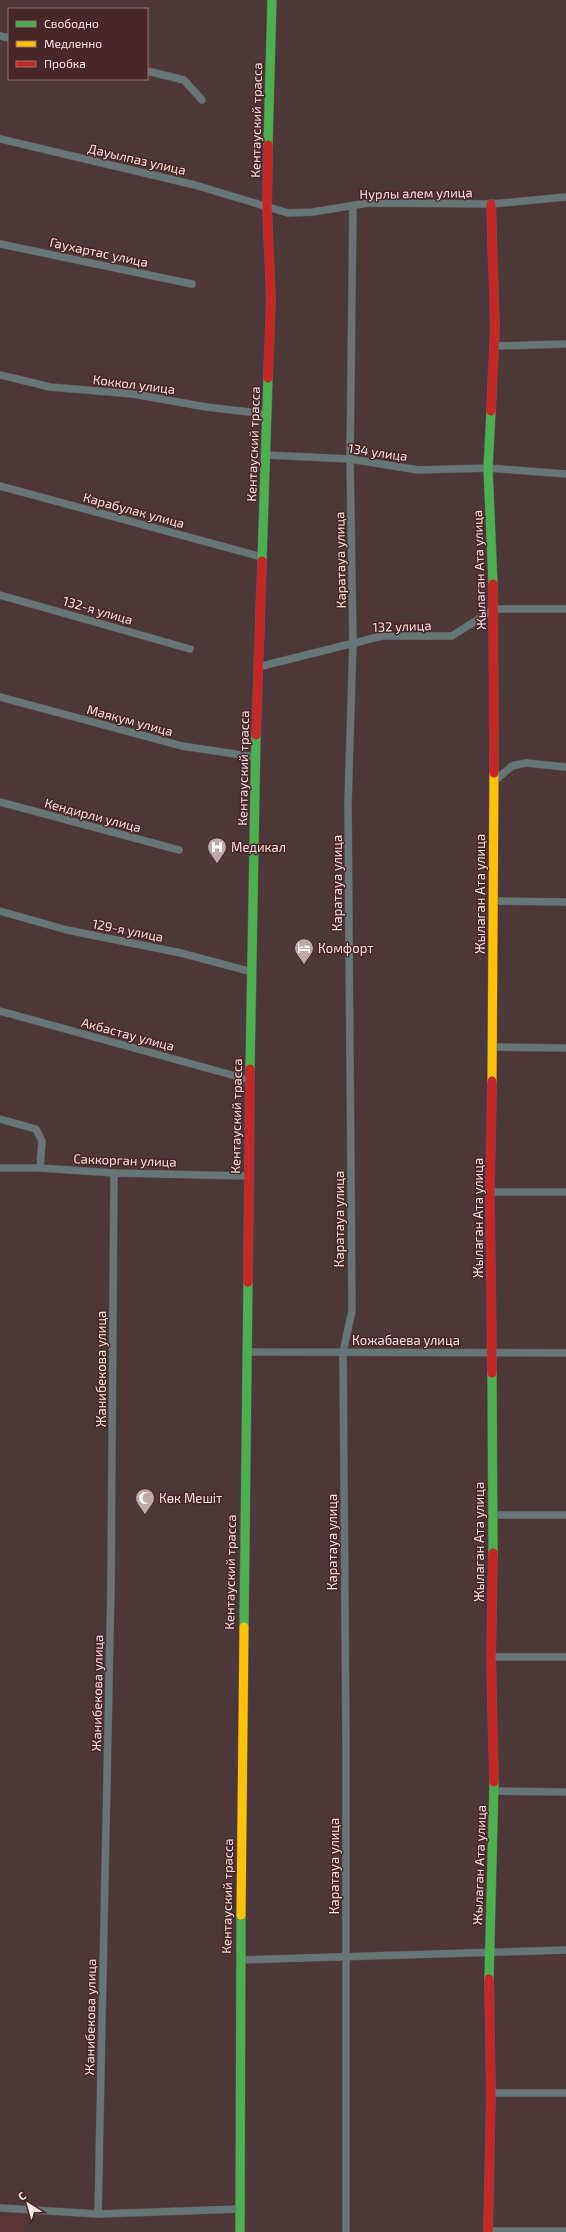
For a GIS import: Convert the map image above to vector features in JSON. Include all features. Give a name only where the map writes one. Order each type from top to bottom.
[{"type":"main road","name":"Кентауский трасса","points":[[240,2232],[240,1960],[246,1352],[255,757],[271,299],[267,206],[272,0]]},
{"type":"main road","name":"Жылаган Ата улица","points":[[488,2232],[491,2093],[489,1952],[494,1791],[491,1657],[494,1515],[490,1192],[493,1047],[494,609],[488,468],[495,346],[491,204]]},
{"type":"street","points":[[148,71],[184,80],[202,100]]},
{"type":"street","name":"Дауылпаз улица","points":[[0,139],[195,185],[267,206]]},
{"type":"street","name":"Нурлы алем улица","points":[[267,206],[288,213],[313,212],[368,203],[491,204],[566,197]]},
{"type":"street","name":"Каратауа улица","points":[[346,2232],[343,1352],[352,1311],[348,803],[352,642],[350,459],[353,206]]},
{"type":"street","name":"Гаухартас улица","points":[[0,244],[192,284]]},
{"type":"street","points":[[495,346],[566,344]]},
{"type":"street","name":"Коккол улица","points":[[0,375],[50,387],[133,394],[206,407],[266,414]]},
{"type":"street","name":"134 улица","points":[[265,455],[350,459],[418,470],[488,468],[548,474],[566,474]]},
{"type":"street","name":"Карабулак улица","points":[[0,486],[262,556]]},
{"type":"street","name":"132-я улица","points":[[0,595],[190,649]]},
{"type":"street","points":[[494,609],[566,609]]},
{"type":"street","name":"132 улица","points":[[258,667],[352,642],[382,636],[452,636],[494,609]]},
{"type":"street","name":"Маякум улица","points":[[0,697],[182,746],[255,757]]},
{"type":"street","points":[[493,782],[512,766],[526,762],[566,767]]},
{"type":"street","name":"Кендирли улица","points":[[0,802],[179,850]]},
{"type":"street","points":[[493,901],[566,902]]},
{"type":"street","name":"129-я улица","points":[[0,911],[67,930],[181,953],[252,972]]},
{"type":"street","name":"Акбастау улица","points":[[0,1011],[250,1080]]},
{"type":"street","points":[[493,1047],[566,1048]]},
{"type":"street","points":[[0,1119],[36,1129],[42,1141],[40,1168]]},
{"type":"street","name":"Саккорган улица","points":[[0,1168],[40,1168],[114,1173],[249,1176]]},
{"type":"street","name":"Жанибекова улица","points":[[98,2214],[111,1593],[114,1173]]},
{"type":"street","points":[[490,1192],[566,1192]]},
{"type":"street","name":"Кожабаева улица","points":[[246,1352],[566,1353]]},
{"type":"street","points":[[494,1515],[566,1514]]},
{"type":"street","points":[[491,1657],[566,1657]]},
{"type":"street","points":[[494,1791],[566,1792]]},
{"type":"street","points":[[240,1960],[566,1950]]},
{"type":"street","points":[[491,2093],[566,2093]]},
{"type":"street","points":[[0,2208],[98,2214],[240,2209]]},
{"type":"street","points":[[488,2232],[566,2231]]},
{"type":"shaded area","points":[[0,2216],[25,2216],[24,2232],[0,2232]]},
{"type":"traffic: fast","points":[[268,145],[272,0]]},
{"type":"traffic: fast","points":[[262,561],[268,378]]},
{"type":"traffic: fast","points":[[491,411],[488,468],[493,584]]},
{"type":"traffic: fast","points":[[250,1069],[256,735]]},
{"type":"traffic: fast","points":[[244,1627],[248,1282]]},
{"type":"traffic: fast","points":[[492,1373],[493,1553]]},
{"type":"traffic: fast","points":[[489,1979],[494,1782]]},
{"type":"traffic: fast","points":[[240,2232],[241,1915]]},
{"type":"traffic: slow","points":[[492,1081],[494,773]]},
{"type":"traffic: slow","points":[[241,1915],[244,1627]]},
{"type":"traffic: jam","points":[[268,145],[267,207],[271,299],[268,378]]},
{"type":"traffic: jam","points":[[491,204],[495,327],[491,411]]},
{"type":"traffic: jam","points":[[256,735],[262,561]]},
{"type":"traffic: jam","points":[[493,584],[494,773]]},
{"type":"traffic: jam","points":[[248,1282],[250,1069]]},
{"type":"traffic: jam","points":[[492,1081],[490,1192],[492,1373]]},
{"type":"traffic: jam","points":[[493,1553],[491,1657],[494,1782]]},
{"type":"traffic: jam","points":[[488,2232],[491,2093],[489,1979]]},
{"type":"place","name":"Медикал","points":[[217,864]]},
{"type":"place","name":"Комфорт","points":[[304,965]]},
{"type":"place","name":"Көк Мешіт","points":[[145,1515]]}]
